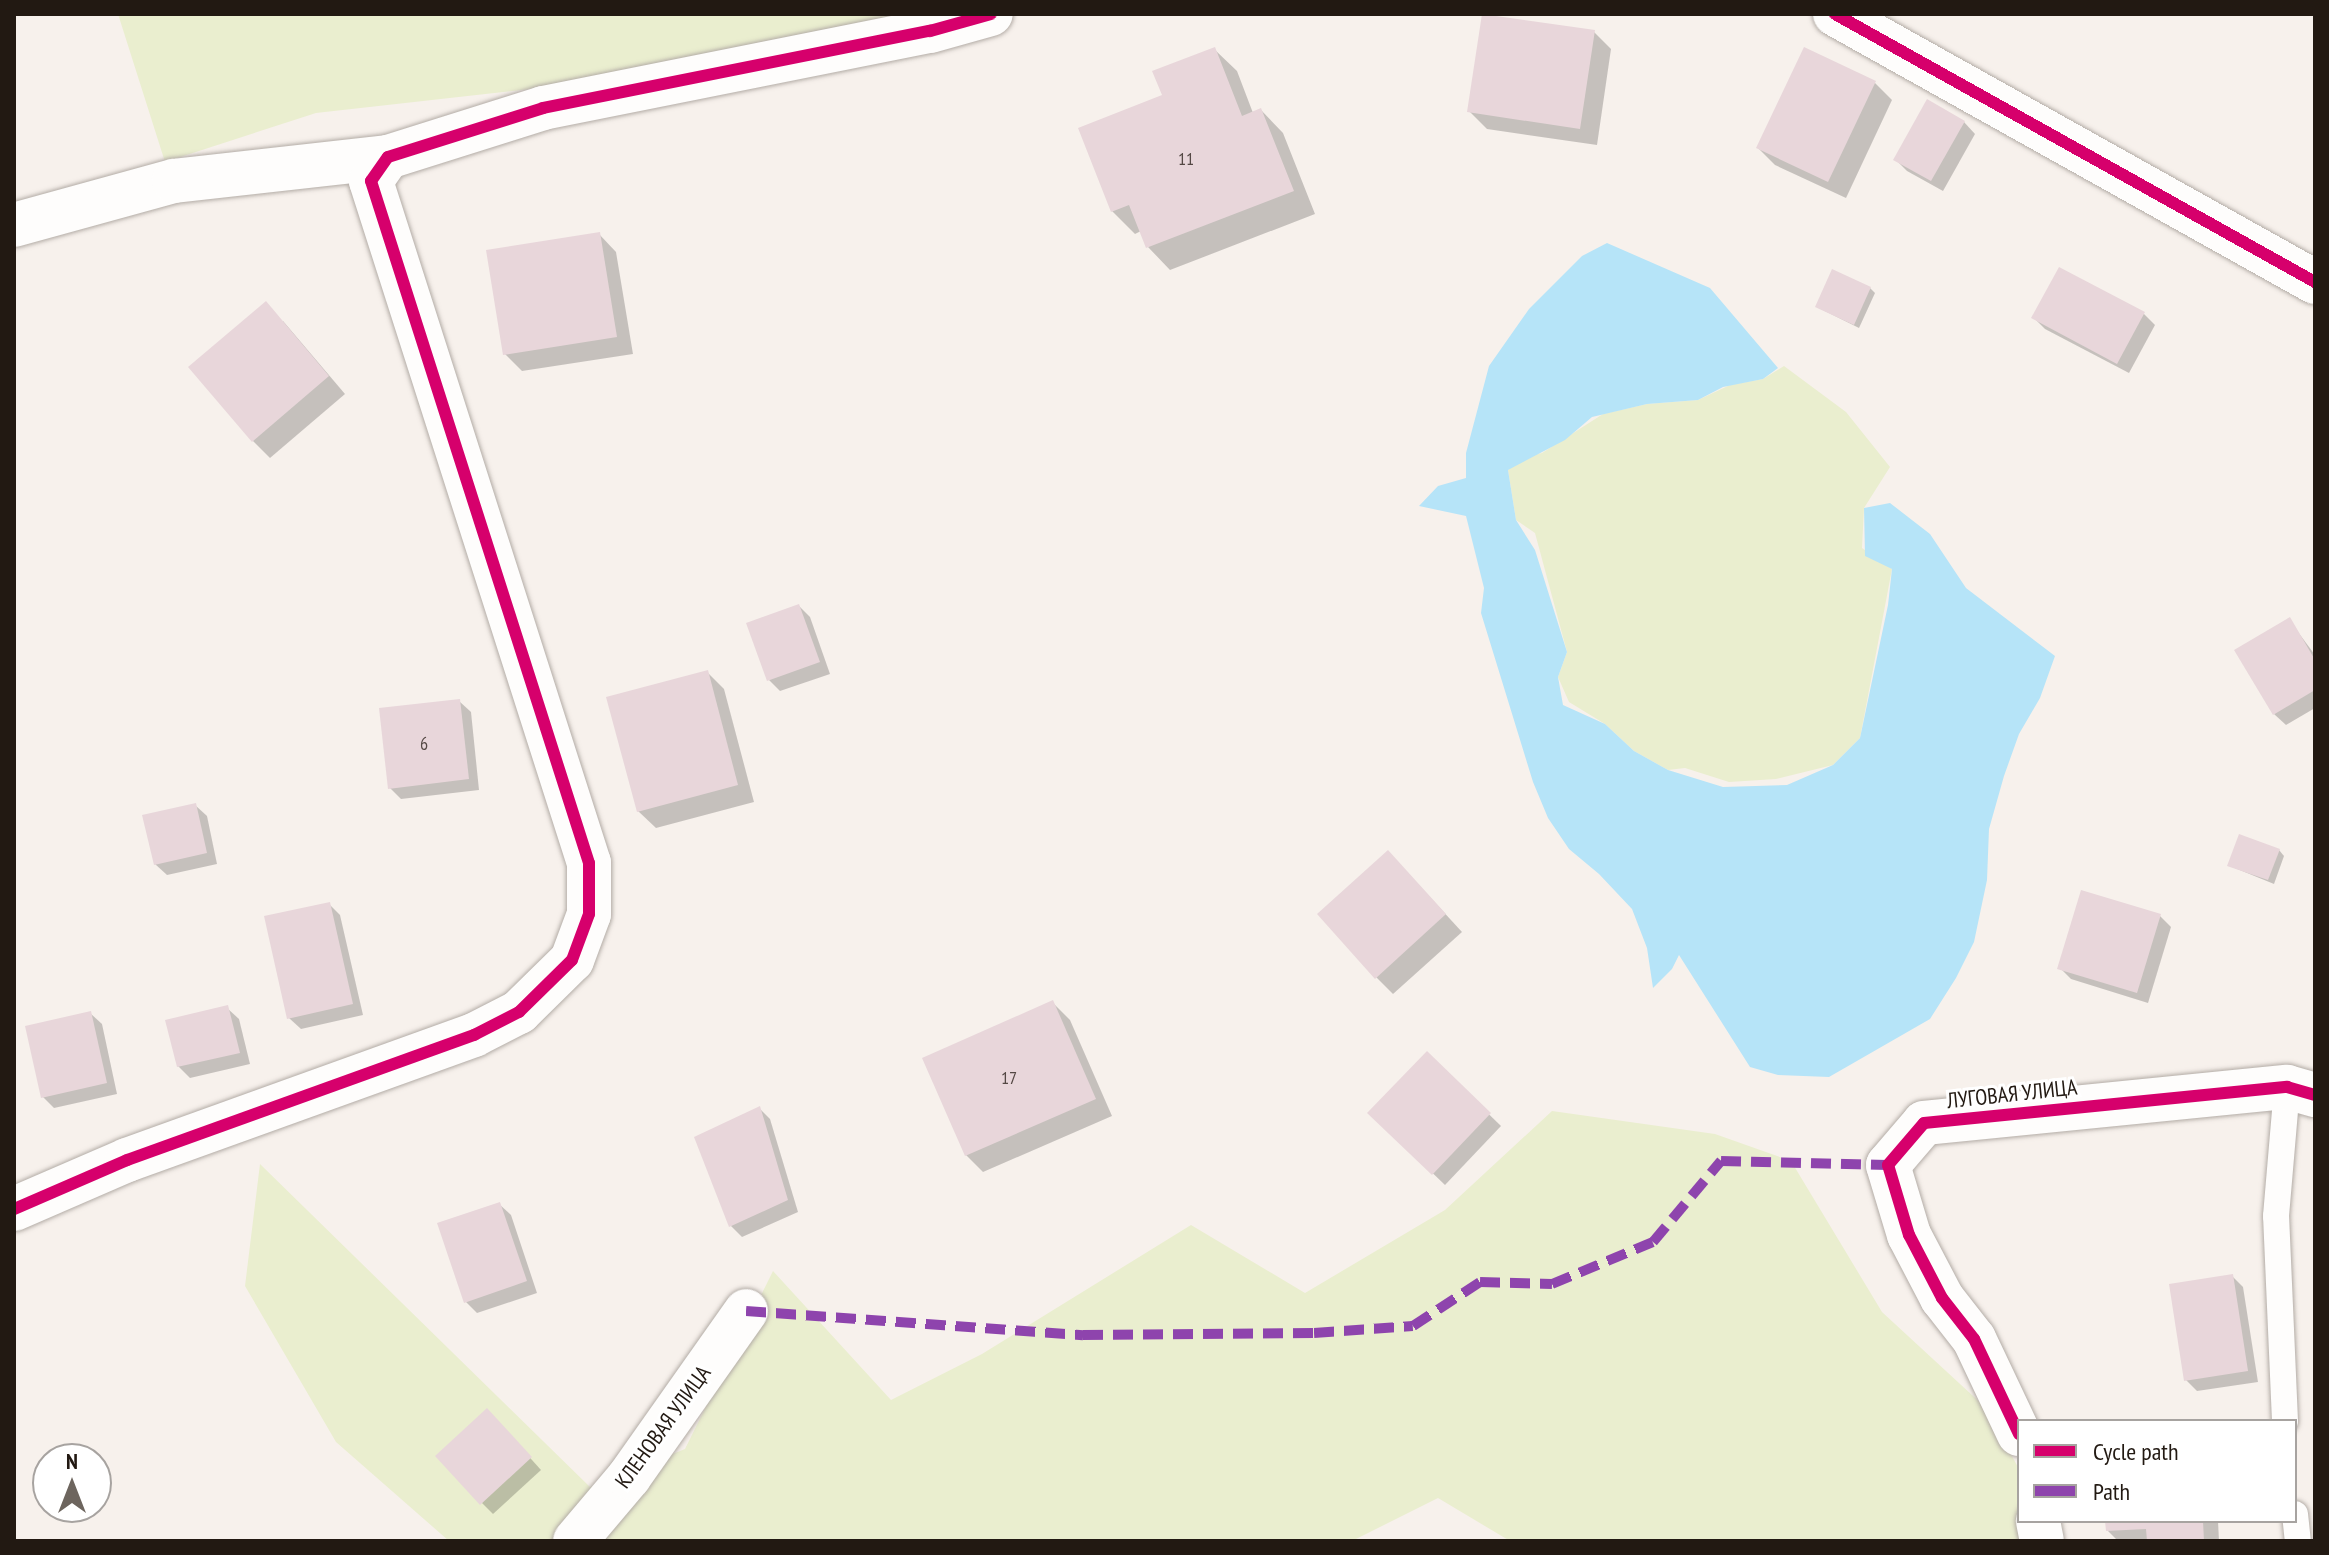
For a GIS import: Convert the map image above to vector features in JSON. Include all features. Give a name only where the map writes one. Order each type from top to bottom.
[{"type":"street","points":[[14,225],[174,181],[388,157],[543,108],[930,31],[991,14]]},
{"type":"street","points":[[1835,14],[2315,282]]},
{"type":"street","points":[[14,1209],[127,1160],[474,1035],[519,1012],[572,960],[589,914],[589,863],[371,181],[388,157]]},
{"type":"street","name":"ЛУГОВАЯ УЛИЦА","points":[[2017,1430],[1974,1339],[1942,1298],[1909,1235],[1888,1165],[1924,1123],[2301,1091]]},
{"type":"street","name":"КЛЕНОВАЯ УЛИЦА","points":[[575,1541],[629,1477],[746,1311]]},
{"type":"lane","points":[[2285,1419],[2276,1216],[2301,1091]]},
{"type":"green space","points":[[118,14],[902,14],[764,63],[316,113],[165,162]]},
{"type":"green space","points":[[1784,366],[1846,412],[1890,467],[1864,508],[1862,548],[1892,569],[1860,738],[1833,765],[1776,779],[1729,782],[1685,768],[1668,770],[1634,751],[1605,724],[1569,702],[1558,677],[1567,652],[1535,533],[1516,520],[1508,470],[1521,457],[1542,453],[1603,414],[1647,404],[1698,400],[1730,385],[1763,379]]},
{"type":"green space","points":[[1552,1111],[1715,1134],[1791,1161],[1882,1312],[1985,1407],[2017,1465],[2017,1523],[2020,1523],[2026,1541],[1510,1541],[1438,1498],[1352,1541],[449,1541],[336,1442],[245,1286],[260,1164],[590,1487],[685,1449],[773,1271],[891,1400],[982,1354],[1191,1225],[1305,1293],[1445,1210]]},
{"type":"water","points":[[1607,243],[1710,288],[1778,368],[1763,379],[1723,387],[1698,400],[1647,404],[1592,417],[1565,440],[1508,470],[1516,520],[1535,550],[1567,652],[1558,677],[1563,705],[1605,724],[1634,751],[1668,770],[1723,787],[1787,785],[1833,765],[1860,738],[1888,605],[1892,569],[1865,556],[1864,508],[1890,503],[1930,534],[1966,588],[2055,656],[2040,698],[2019,734],[2004,776],[1989,829],[1987,880],[1974,942],[1956,978],[1930,1019],[1829,1077],[1778,1075],[1750,1067],[1679,955],[1672,969],[1653,988],[1647,948],[1632,909],[1599,874],[1569,849],[1548,818],[1533,782],[1481,613],[1484,588],[1466,516],[1419,506],[1438,486],[1466,478],[1466,453],[1489,366],[1529,309],[1582,256]]},
{"type":"building","points":[[1482,14],[1595,30],[1580,129],[1467,112]]},
{"type":"building","points":[[1215,47],[1242,116],[1261,108],[1294,191],[1146,248],[1129,205],[1111,212],[1078,128],[1162,95],[1152,71]]},
{"type":"building","points":[[1804,47],[1876,81],[1828,182],[1756,148]]},
{"type":"building","points":[[1927,99],[1965,121],[1931,181],[1893,160]]},
{"type":"building","points":[[600,232],[617,337],[503,355],[486,250]]},
{"type":"building","points":[[2059,267],[2145,312],[2117,364],[2031,318]]},
{"type":"building","points":[[1832,269],[1871,287],[1854,325],[1815,307]]},
{"type":"building","points":[[266,301],[329,376],[252,442],[188,367]]},
{"type":"building","points":[[799,604],[820,662],[767,681],[746,623]]},
{"type":"building","points":[[2290,617],[2315,660],[2315,690],[2273,715],[2234,650]]},
{"type":"building","points":[[708,670],[738,785],[637,812],[606,697]]},
{"type":"building","points":[[460,699],[469,779],[388,789],[379,708]]},
{"type":"building","points":[[196,803],[207,853],[154,865],[142,815]]},
{"type":"building","points":[[2239,834],[2280,849],[2268,880],[2227,866]]},
{"type":"building","points":[[1388,850],[1446,914],[1375,979],[1317,914]]},
{"type":"building","points":[[2081,890],[2161,914],[2137,993],[2057,969]]},
{"type":"building","points":[[330,902],[353,1004],[287,1019],[264,916]]},
{"type":"building","points":[[1053,1000],[1096,1099],[965,1156],[922,1058]]},
{"type":"building","points":[[228,1005],[240,1053],[177,1067],[165,1020]]},
{"type":"building","points":[[91,1011],[107,1083],[41,1098],[25,1026]]},
{"type":"building","points":[[1427,1051],[1491,1113],[1432,1175],[1367,1113]]},
{"type":"building","points":[[760,1106],[788,1200],[729,1227],[694,1137]]},
{"type":"building","points":[[500,1202],[527,1281],[464,1303],[437,1223]]},
{"type":"building","points":[[2233,1274],[2248,1371],[2184,1381],[2169,1284]]},
{"type":"building","points":[[487,1408],[532,1457],[480,1505],[435,1456]]},
{"type":"building","points":[[2105,1523],[2203,1523],[2204,1541],[2147,1541],[2146,1529],[2106,1531]]},
{"type":"marked path","points":[[746,1311],[1083,1335],[1314,1333],[1413,1326],[1480,1282],[1552,1284],[1653,1242],[1721,1161],[1888,1165]]},
{"type":"cycle path","points":[[14,1209],[127,1160],[474,1035],[519,1012],[572,960],[589,914],[589,863],[371,181],[388,157],[543,108],[930,31],[991,14]]},
{"type":"cycle path","points":[[1835,14],[2315,282]]},
{"type":"cycle path","points":[[2017,1430],[1974,1339],[1942,1298],[1909,1235],[1888,1165],[1924,1123],[2287,1087],[2315,1095]]}]
